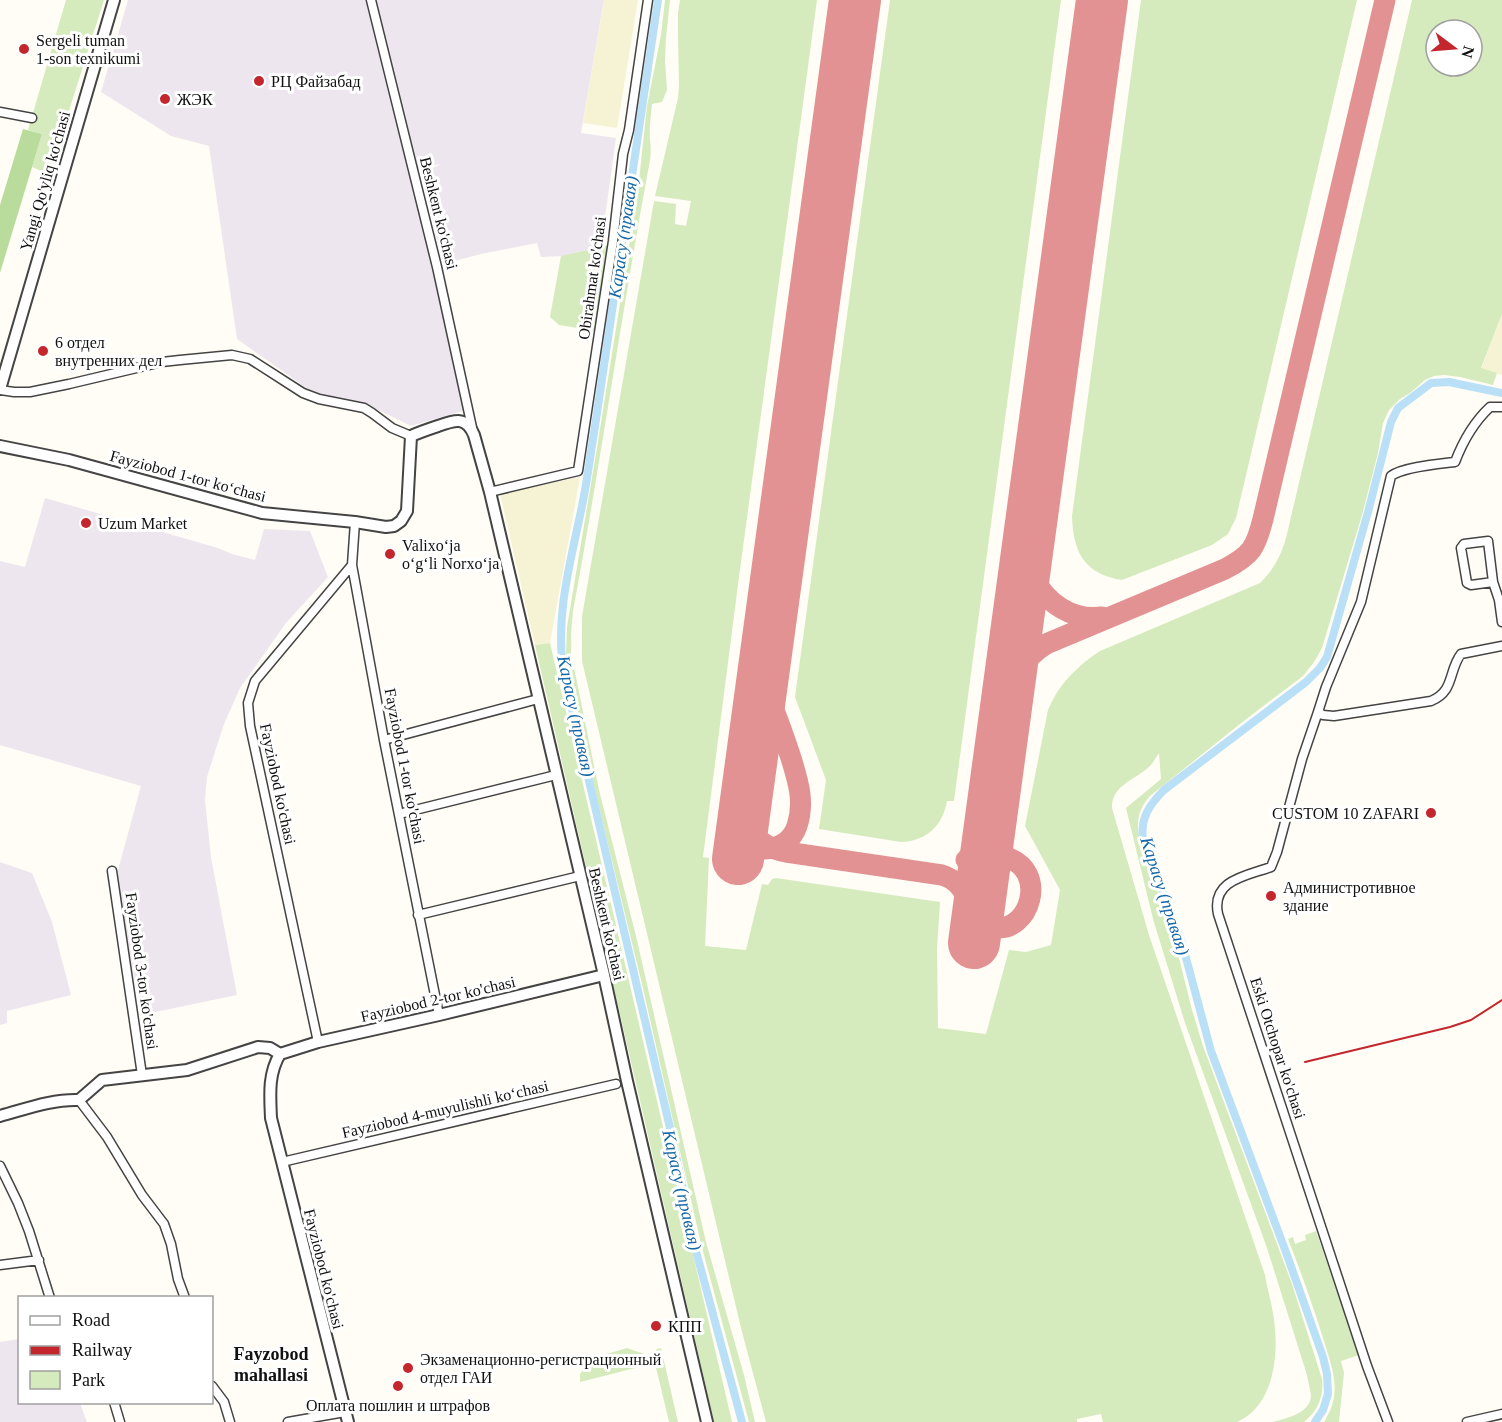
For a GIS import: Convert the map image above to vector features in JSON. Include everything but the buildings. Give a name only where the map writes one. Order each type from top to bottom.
[{"type":"street","name":"Yangi Qo'yliq ko'chasi","points":[[0,390],[2,373],[114,0]]},
{"type":"street","name":"Beshkent ko'chasi","points":[[371,0],[440,277],[474,435],[490,492],[707,1422]]},
{"type":"street","name":"Obirahmat ko'chasi","points":[[490,492],[578,471],[613,241],[623,154],[629,130],[648,0]]},
{"type":"street","points":[[0,112],[32,118]]},
{"type":"street","points":[[0,390],[30,392],[162,362],[215,356],[239,356],[256,363],[303,393],[319,399],[364,408],[392,428],[411,436],[453,421],[464,416],[469,410]]},
{"type":"street","name":"Eski Otchopar ko'chasi","points":[[1388,1422],[1360,1344],[1216,907],[1220,893],[1228,884],[1270,867],[1277,852],[1302,759],[1326,687],[1361,602],[1391,476],[1395,472],[1455,462],[1460,448],[1478,421],[1490,407],[1502,407]]},
{"type":"street","name":"Beshkent ko'chasi","points":[[453,421],[467,424],[474,435]]},
{"type":"street","name":"Fayziobod 1-tor koʻchasi","points":[[0,446],[69,460],[262,513],[386,527],[397,524],[404,518],[408,507],[411,436]]},
{"type":"street","name":"Fayziobod 1-tor ko'chasi","points":[[355,522],[352,565],[384,740],[439,1015]]},
{"type":"street","points":[[1493,582],[1471,585],[1467,583],[1462,545],[1488,541],[1493,582],[1501,600],[1502,622]]},
{"type":"street","name":"Fayziobod ko'chasi","points":[[318,1042],[250,726],[248,703],[255,681],[352,565]]},
{"type":"street","points":[[1318,712],[1334,716],[1431,702],[1441,696],[1448,687],[1457,659],[1461,654],[1502,646]]},
{"type":"street","points":[[384,740],[538,699]]},
{"type":"street","points":[[399,814],[556,775]]},
{"type":"street","name":"Fayziobod 3-tor ko'chasi","points":[[112,871],[142,1075]]},
{"type":"street","points":[[418,915],[580,876]]},
{"type":"street","name":"Fayziobod 2-tor ko'chasi","points":[[280,1054],[318,1042],[604,975]]},
{"type":"street","name":"Fayziobod 3-tor ko'chasi","points":[[79,1100],[102,1080],[187,1070],[258,1047],[270,1048],[280,1054]]},
{"type":"street","name":"Fayziobod ko'chasi","points":[[280,1054],[271,1076],[271,1118],[347,1417]]},
{"type":"street","name":"Fayziobod 4-muyulishli koʻchasi","points":[[282,1162],[616,1084]]},
{"type":"street","points":[[0,1116],[46,1103],[79,1100],[107,1137],[142,1195],[165,1224],[183,1296]]},
{"type":"street","points":[[0,1166],[18,1203],[50,1296]]},
{"type":"street","points":[[0,1265],[39,1260]]},
{"type":"street","points":[[213,1387],[224,1402],[230,1422]]},
{"type":"street","points":[[115,1404],[120,1422]]},
{"type":"street","points":[[1467,1422],[1502,1414]]},
{"type":"street","points":[[288,1422],[347,1417]]},
{"type":"shaded area","points":[[128,0],[604,0],[581,133],[616,138],[601,246],[563,256],[541,257],[537,243],[443,264],[422,173],[441,164],[416,169],[473,408],[411,426],[368,405],[319,397],[237,339],[209,146],[171,136],[101,92]]},
{"type":"shaded area","points":[[604,0],[638,0],[617,128],[583,123]]},
{"type":"shaded area","points":[[1502,314],[1502,375],[1481,369]]},
{"type":"shaded area","points":[[580,477],[550,643],[535,645],[500,494]]},
{"type":"shaded area","points":[[45,498],[255,560],[264,529],[310,531],[328,577],[286,623],[240,688],[224,724],[207,777],[205,800],[211,857],[237,995],[141,1015],[115,873],[118,870],[141,786],[0,745],[0,561],[25,567]]},
{"type":"shaded area","points":[[0,862],[32,873],[52,922],[71,995],[7,1011],[7,1023],[0,1025]]},
{"type":"shaded area","points":[[18,1339],[18,1404],[80,1404],[87,1422],[0,1422],[0,1342]]},
{"type":"green space","points":[[66,0],[104,0],[49,174],[32,167],[42,134],[28,130]]},
{"type":"green space","points":[[665,0],[670,0],[665,60],[667,90],[662,102],[652,104],[650,160],[573,611],[571,653],[599,790],[636,936],[706,1242],[755,1422],[749,1422],[701,1244],[595,791],[566,654],[567,627],[638,190],[647,106],[661,35]]},
{"type":"green space","points":[[680,0],[817,0],[703,857],[709,858],[705,946],[746,950],[762,884],[768,885],[772,879],[776,878],[940,902],[937,949],[938,1028],[986,1034],[1009,950],[1026,952],[1051,945],[1060,890],[1025,826],[1048,710],[1052,701],[1069,677],[1100,651],[1260,583],[1274,566],[1287,534],[1412,0],[1502,0],[1502,314],[1481,368],[1497,373],[1493,385],[1460,377],[1434,376],[1425,380],[1389,410],[1383,423],[1378,453],[1362,515],[1322,648],[1314,662],[1303,676],[1150,796],[1143,805],[1138,820],[1139,836],[1176,946],[1203,1046],[1292,1284],[1322,1379],[1319,1403],[1304,1422],[1273,1422],[1297,1414],[1307,1406],[1311,1395],[1307,1375],[1267,1248],[1185,1023],[1153,919],[1126,808],[1161,779],[1159,753],[1145,771],[1120,788],[1113,800],[1112,808],[1149,935],[1265,1275],[1276,1342],[1273,1369],[1265,1395],[1249,1415],[1237,1422],[1103,1422],[1101,1414],[1077,1419],[1077,1422],[766,1422],[742,1332],[582,661],[582,617],[654,201],[676,204],[675,224],[686,226],[691,201],[655,196],[679,86],[678,13]]},
{"type":"green space","points":[[890,0],[1061,0],[954,801],[947,801],[938,824],[926,835],[919,839],[901,842],[819,829],[826,780],[795,697]]},
{"type":"green space","points":[[1141,0],[1357,0],[1236,518],[1228,534],[1212,545],[1122,580],[1098,573],[1083,559],[1075,540],[1072,516]]},
{"type":"green space","points":[[23,129],[42,134],[0,273],[0,205]]},
{"type":"green space","points":[[608,245],[596,331],[559,325],[550,317],[561,256]]},
{"type":"green space","points":[[550,643],[732,1422],[714,1422],[535,645]]},
{"type":"green space","points":[[1316,1231],[1359,1355],[1341,1361],[1344,1373],[1339,1422],[1324,1422],[1333,1400],[1335,1389],[1333,1375],[1316,1315],[1288,1239],[1293,1237],[1295,1244],[1306,1240],[1305,1235]]},
{"type":"green space","points":[[627,1348],[644,1354],[647,1365],[580,1382],[580,1374],[593,1358]]},
{"type":"green space","points":[[661,1348],[678,1422],[669,1422],[653,1355],[657,1349]]},
{"type":"waterway","name":"Карасу (правая)","points":[[658,0],[587,479],[565,589],[561,653],[671,1132],[696,1251],[742,1422]]},
{"type":"waterway","name":"Карасу (правая)","points":[[1315,1422],[1323,1410],[1328,1394],[1323,1357],[1211,1051],[1182,943],[1143,839],[1143,824],[1150,806],[1164,790],[1306,682],[1327,657],[1391,422],[1398,408],[1431,383],[1449,382],[1502,393]]},
{"type":"taxiway","points":[[1006,705],[1019,670],[1030,656],[1046,644],[1225,569],[1252,549],[1263,519],[1385,0]]},
{"type":"taxiway","points":[[1028,544],[1033,576],[1038,586],[1052,602],[1071,613],[1102,617]]},
{"type":"taxiway","points":[[764,669],[766,690],[791,758],[800,800],[799,817],[792,836],[776,847],[765,849]]},
{"type":"taxiway","points":[[733,820],[735,805],[749,780]]},
{"type":"taxiway","points":[[745,808],[753,832],[769,847],[786,852],[942,875],[960,886],[978,918],[984,923],[992,927],[1005,927],[1016,922],[1025,912],[1030,900],[1031,887],[1027,874],[1019,864],[1005,857],[986,855],[968,859]]},
{"type":"taxiway","points":[[966,860],[984,839],[992,812]]},
{"type":"runway","points":[[738,859],[855,0]]},
{"type":"runway","points":[[974,943],[1102,0]]},
{"type":"railway","points":[[1305,1062],[1450,1027],[1471,1020],[1502,1000]]},
{"type":"place","name":"Sergeli tuman 1-son texnikumi","points":[[24,49]]},
{"type":"place","name":"РЦ Файзабад","points":[[259,81]]},
{"type":"place","name":"ЖЭК","points":[[165,99]]},
{"type":"place","name":"6 отдел внутренних дел","points":[[43,351]]},
{"type":"place","name":"Uzum Market","points":[[86,523]]},
{"type":"place","name":"Valixoʻja oʻgʻli Norxoʻja","points":[[390,554]]},
{"type":"place","name":"CUSTOM 10 ZAFARI","points":[[1431,813]]},
{"type":"place","name":"Администротивное здание","points":[[1271,896]]},
{"type":"place","name":"КПП","points":[[656,1326]]},
{"type":"place","name":"Экзаменационно-регистрационный отдел ГАИ","points":[[408,1368]]},
{"type":"place","name":"Оплата пошлин и штрафов","points":[[398,1386]]},
{"type":"district","name":"Fayzobod mahallasi","points":[[271,1364]]}]
